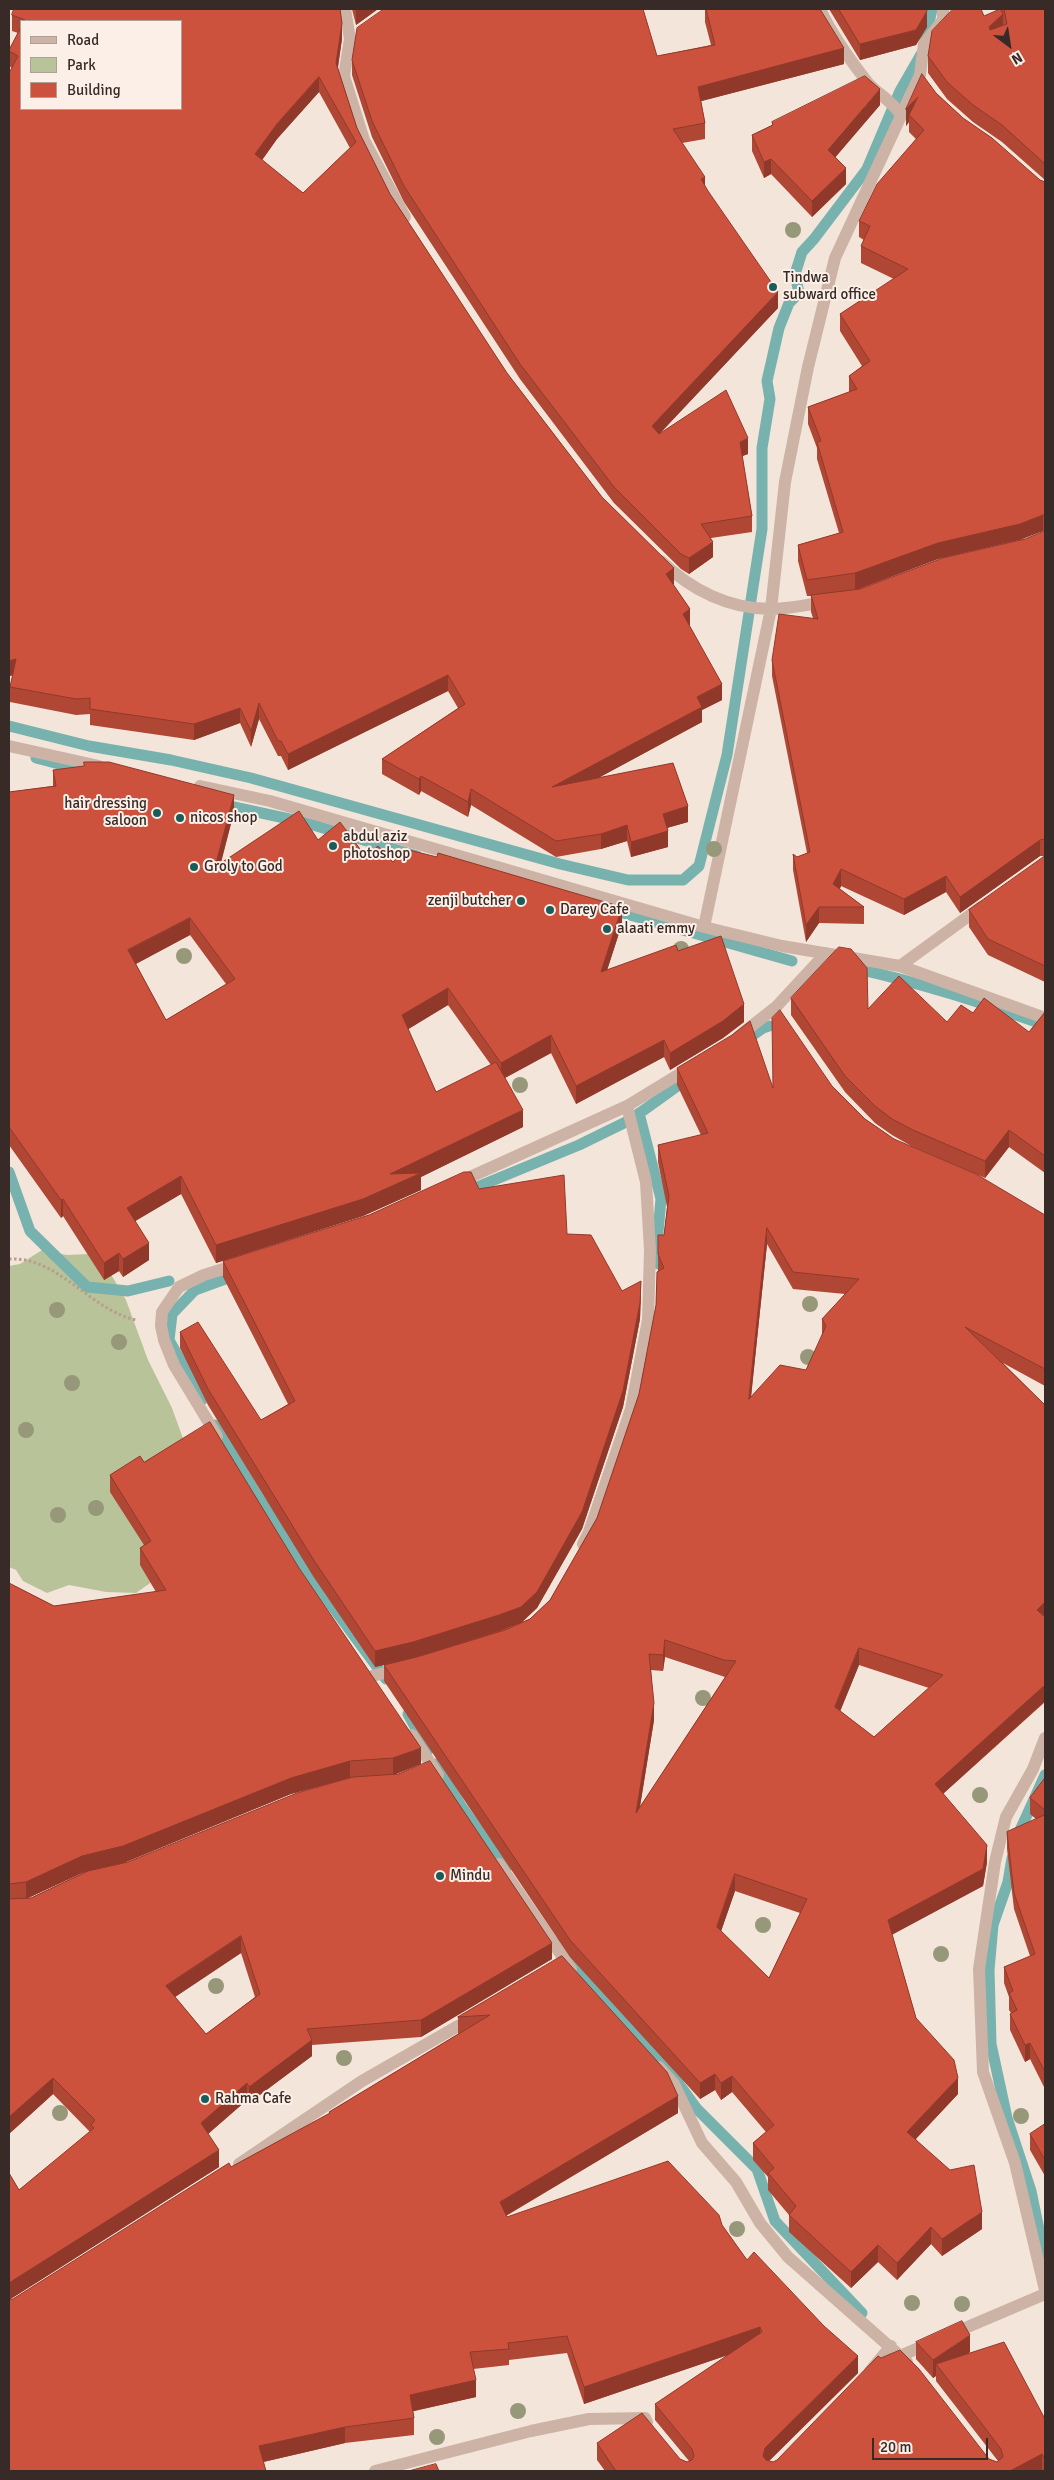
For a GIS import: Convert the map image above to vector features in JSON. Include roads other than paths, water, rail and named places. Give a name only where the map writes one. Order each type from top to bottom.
[{"type":"street","points":[[345,9],[350,39],[344,76],[364,140],[397,206],[412,229]]},
{"type":"street","points":[[820,9],[829,28],[870,84],[894,104],[902,115]]},
{"type":"street","points":[[704,926],[772,609],[785,482],[808,367],[833,268],[920,74],[924,44],[943,20],[942,9]]},
{"type":"street","points":[[350,39],[364,29]]},
{"type":"street","points":[[920,74],[931,89]]},
{"type":"street","points":[[649,549],[676,576],[713,597],[750,607],[772,609],[838,601]]},
{"type":"street","points":[[9,746],[111,768]]},
{"type":"street","points":[[186,784],[270,801],[704,926],[782,946],[900,966],[1045,1018]]},
{"type":"street","points":[[900,966],[994,898]]},
{"type":"street","points":[[728,1045],[779,1011],[826,953]]},
{"type":"street","points":[[448,1187],[627,1106],[703,1060]]},
{"type":"street","points":[[576,1556],[589,1532],[631,1409],[648,1320],[650,1250],[646,1182],[627,1106]]},
{"type":"street","points":[[224,1447],[174,1365],[161,1326],[162,1312],[179,1287],[204,1275],[254,1259]]},
{"type":"street","points":[[382,1691],[369,1672],[415,1666]]},
{"type":"street","points":[[403,1722],[444,1784]]},
{"type":"street","points":[[1045,1738],[1033,1768],[1006,1817],[995,1862],[979,1969],[984,2072],[1015,2163],[1045,2290]]},
{"type":"street","points":[[418,1774],[434,1768]]},
{"type":"street","points":[[494,1857],[560,1965],[577,1976]]},
{"type":"street","points":[[229,2170],[362,2081],[479,2013]]},
{"type":"street","points":[[649,2055],[674,2084],[702,2143],[736,2182],[760,2223],[772,2239],[824,2290],[891,2346],[919,2374]]},
{"type":"street","points":[[900,2356],[1045,2294]]},
{"type":"street","points":[[861,2381],[891,2346]]},
{"type":"street","points":[[375,2471],[505,2437],[589,2419],[645,2418],[652,2431]]},
{"type":"waterway","points":[[9,726],[89,746],[171,760],[251,778],[560,864],[628,880],[683,880],[699,866],[727,755],[762,529],[762,448],[770,399],[767,381],[779,328],[789,303],[799,293],[795,274],[802,252],[867,169],[900,91],[923,51],[932,9]]},
{"type":"waterway","points":[[36,758],[86,771]]},
{"type":"waterway","points":[[220,804],[303,822],[417,856]]},
{"type":"waterway","points":[[609,909],[792,961]]},
{"type":"waterway","points":[[853,968],[950,994],[1045,1025]]},
{"type":"waterway","points":[[743,1042],[769,1026]]},
{"type":"waterway","points":[[465,1192],[579,1145],[630,1120],[690,1077]]},
{"type":"waterway","points":[[639,1113],[661,1199],[657,1243],[658,1264]]},
{"type":"waterway","points":[[9,1172],[30,1231],[87,1287],[128,1291],[169,1281]]},
{"type":"waterway","points":[[202,1400],[169,1340],[172,1314],[195,1290],[239,1274]]},
{"type":"waterway","points":[[215,1425],[258,1497],[318,1587],[386,1679]]},
{"type":"waterway","points":[[408,1714],[428,1750]]},
{"type":"waterway","points":[[436,1764],[461,1806],[506,1869]]},
{"type":"waterway","points":[[1017,1837],[1045,1775]]},
{"type":"waterway","points":[[1012,1858],[1008,1882],[993,1925],[989,1970],[991,2044],[1007,2118],[1031,2191],[1045,2258]]},
{"type":"waterway","points":[[560,1943],[617,2016],[657,2054],[697,2109],[757,2169],[775,2221],[862,2313]]},
{"type":"place","name":"Tindwa subward office","points":[[773,287]]},
{"type":"place","name":"hair dressing saloon","points":[[157,813]]},
{"type":"place","name":"nicos shop","points":[[180,818]]},
{"type":"place","name":"abdul aziz photoshop","points":[[333,846]]},
{"type":"place","name":"Groly to God","points":[[194,867]]},
{"type":"place","name":"zenji butcher","points":[[521,901]]},
{"type":"place","name":"Darey Cafe","points":[[550,910]]},
{"type":"place","name":"alaati emmy","points":[[607,929]]},
{"type":"place","name":"Mindu","points":[[440,1876]]},
{"type":"place","name":"Rahma Cafe","points":[[205,2099]]}]
